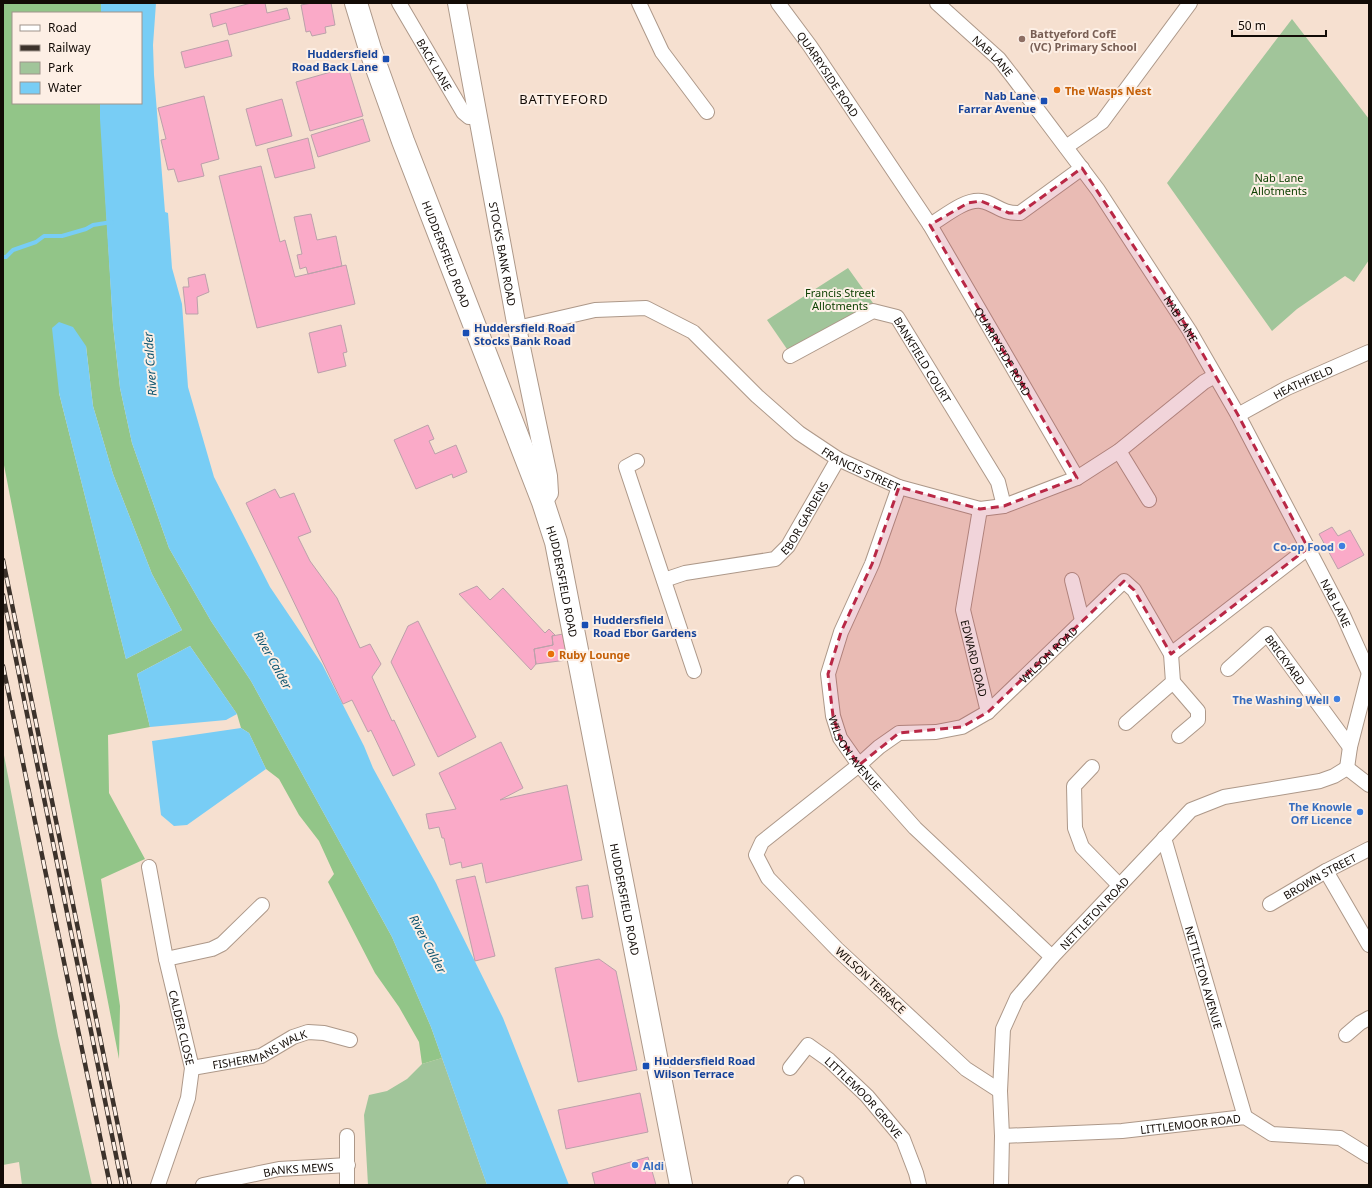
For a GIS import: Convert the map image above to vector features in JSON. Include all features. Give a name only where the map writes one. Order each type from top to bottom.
[{"type":"highway","name":"HUDDERSFIELD ROAD","points":[[356,3],[370,50],[403,141],[543,502],[561,565],[681,1185]]},
{"type":"street","name":"BACK LANE","points":[[398,3],[463,112],[469,117],[477,117]]},
{"type":"street","name":"STOCKS BANK ROAD","points":[[457,3],[517,328],[548,476],[549,493],[543,502]]},
{"type":"street","points":[[640,3],[662,52],[707,112]]},
{"type":"street","name":"QUARRYSIDE ROAD","points":[[778,3],[810,46],[930,226],[1077,478]]},
{"type":"street","name":"NAB LANE","points":[[937,3],[999,59],[1082,168],[1185,324],[1238,415],[1343,615],[1369,673],[1350,747],[1347,768]]},
{"type":"street","points":[[1066,147],[1102,122],[1190,3]]},
{"type":"street","points":[[930,226],[968,203],[981,201],[1008,213],[1020,213],[1082,168]]},
{"type":"street","name":"FRANCIS STREET","points":[[517,328],[595,310],[646,308],[693,332],[757,396],[799,433],[838,459],[899,487],[980,510],[1004,506],[1077,478],[1119,451],[1204,382],[1215,376]]},
{"type":"street","name":"BANKFIELD COURT","points":[[790,356],[873,311],[898,317],[998,482],[1004,506]]},
{"type":"street","name":"HEATHFIELD","points":[[1238,415],[1287,388],[1369,352]]},
{"type":"street","points":[[1119,451],[1149,500]]},
{"type":"street","name":"EBOR GARDENS","points":[[664,580],[685,573],[775,559],[788,546],[838,459]]},
{"type":"street","points":[[637,461],[626,467],[694,671]]},
{"type":"street","name":"WILSON AVENUE","points":[[899,487],[872,564],[841,632],[828,674],[833,716],[840,738],[859,765],[915,828],[1052,957]]},
{"type":"street","name":"EDWARD ROAD","points":[[980,510],[963,610],[988,712]]},
{"type":"street","points":[[1179,736],[1198,720],[1198,711],[1173,682],[1171,654],[1308,548]]},
{"type":"street","points":[[1072,580],[1082,620]]},
{"type":"street","name":"WILSON ROAD","points":[[756,855],[762,842],[859,765],[879,747],[899,733],[936,732],[962,727],[988,712],[1124,581],[1134,590],[1171,654]]},
{"type":"street","name":"BRICKYARD","points":[[1228,669],[1267,634],[1350,747]]},
{"type":"street","points":[[1126,723],[1173,682]]},
{"type":"street","points":[[1092,767],[1074,786],[1075,828],[1082,847],[1119,885]]},
{"type":"street","points":[[1347,768],[1369,785]]},
{"type":"street","name":"NETTLETON ROAD","points":[[1001,1185],[1002,1136],[1000,1091],[1003,1029],[1017,998],[1052,957],[1191,810],[1224,797],[1320,781],[1334,776],[1347,768]]},
{"type":"street","name":"NETTLETON AVENUE","points":[[1164,838],[1245,1117]]},
{"type":"street","name":"BROWN STREET","points":[[1270,904],[1326,871],[1369,849]]},
{"type":"street","name":"WILSON TERRACE","points":[[756,855],[768,878],[837,949],[966,1069],[1000,1091]]},
{"type":"street","name":"CALDER CLOSE","points":[[149,867],[166,959],[192,1068],[188,1098],[158,1185]]},
{"type":"street","points":[[1326,871],[1369,946]]},
{"type":"street","points":[[166,959],[217,947],[262,906]]},
{"type":"street","points":[[1346,1035],[1360,1023],[1369,1018]]},
{"type":"street","name":"FISHERMANS WALK","points":[[192,1068],[261,1056],[293,1037],[308,1032],[324,1033],[350,1040]]},
{"type":"street","name":"LITTLEMOOR GROVE","points":[[790,1068],[808,1045],[829,1060],[867,1096],[903,1139],[919,1185]]},
{"type":"street","name":"LITTLEMOOR ROAD","points":[[1002,1136],[1122,1131],[1245,1117],[1272,1134],[1340,1138],[1369,1156]]},
{"type":"street","points":[[347,1136],[347,1185]]},
{"type":"street","name":"BANKS MEWS","points":[[203,1185],[279,1169],[348,1165]]},
{"type":"highlighted area","points":[[1082,168],[1189,330],[1238,415],[1308,548],[1171,654],[1134,590],[1124,581],[988,712],[962,727],[899,733],[859,765],[840,738],[833,716],[828,674],[841,632],[872,564],[899,487],[980,509],[1004,506],[1077,478],[930,225],[968,203],[981,201],[1009,213],[1020,213]]},
{"type":"green space","points":[[3,3],[101,3],[101,12],[12,12],[12,104],[100,104],[113,325],[120,388],[132,443],[169,548],[211,621],[251,681],[392,937],[431,1027],[442,1058],[422,1064],[419,1042],[399,1007],[375,973],[328,882],[334,874],[319,841],[299,815],[279,779],[266,769],[249,733],[241,728],[237,714],[190,646],[137,674],[150,727],[108,735],[109,793],[145,859],[101,879],[120,1006],[119,1059],[3,460]],"holes":[[[86,346],[93,406],[113,474],[152,574],[182,630],[126,659],[59,393]]]},
{"type":"green space","name":"Nab Lane Allotments","points":[[1292,19],[1369,119],[1369,260],[1354,282],[1345,276],[1297,309],[1272,331],[1167,183]]},
{"type":"green space","name":"Francis Street Allotments","points":[[848,268],[873,303],[789,352],[767,320]]},
{"type":"green space","points":[[3,750],[58,1036],[92,1185],[22,1185],[19,1162],[3,1165]]},
{"type":"green space","points":[[442,1058],[487,1185],[368,1185],[364,1115],[369,1095],[387,1091],[407,1079],[422,1064]]},
{"type":"water","name":"River Calder","points":[[101,3],[156,3],[153,45],[154,75],[165,212],[168,213],[172,268],[182,304],[188,387],[214,477],[270,587],[322,664],[364,746],[373,768],[436,883],[503,1018],[569,1185],[487,1185],[431,1027],[392,937],[251,681],[211,621],[169,548],[132,443],[120,388],[113,325],[100,119],[100,104],[142,104],[142,12],[101,12]]},
{"type":"water","points":[[59,322],[73,327],[86,346],[93,406],[113,474],[152,574],[182,630],[126,659],[59,393],[52,328]]},
{"type":"water","points":[[190,646],[237,714],[226,720],[150,727],[137,674]]},
{"type":"water","points":[[241,728],[249,733],[266,769],[187,825],[174,826],[161,815],[152,741]]},
{"type":"building","points":[[251,3],[265,3],[267,13],[287,8],[290,19],[229,35],[226,23],[213,27],[210,14]]},
{"type":"building","points":[[312,3],[331,3],[335,25],[325,27],[326,33],[312,36],[310,31],[306,32],[301,5]]},
{"type":"building","points":[[228,40],[232,56],[185,68],[181,52]]},
{"type":"building","points":[[348,67],[363,116],[310,131],[296,82]]},
{"type":"building","points":[[204,96],[219,159],[201,164],[204,176],[178,182],[174,169],[168,170],[161,140],[166,139],[158,108]]},
{"type":"building","points":[[282,99],[292,136],[256,146],[246,109]]},
{"type":"building","points":[[363,119],[370,141],[318,157],[311,135]]},
{"type":"building","points":[[308,138],[315,168],[275,178],[267,149]]},
{"type":"building","points":[[261,166],[280,242],[285,240],[295,277],[346,265],[355,304],[257,328],[219,176]]},
{"type":"building","points":[[311,214],[317,240],[336,236],[342,266],[308,274],[306,267],[300,269],[297,255],[302,254],[294,217]]},
{"type":"building","points":[[205,274],[209,292],[197,297],[198,314],[186,314],[183,287],[189,287],[188,278]]},
{"type":"building","points":[[341,325],[347,352],[343,353],[346,366],[318,373],[309,333]]},
{"type":"building","points":[[428,425],[434,439],[429,441],[435,454],[456,445],[467,472],[453,478],[452,474],[416,489],[394,440]]},
{"type":"building","points":[[275,489],[280,498],[294,493],[311,532],[298,537],[310,561],[337,598],[360,648],[370,644],[381,664],[372,677],[392,721],[394,720],[415,765],[393,776],[371,730],[368,732],[352,700],[343,704],[246,503]]},
{"type":"building","name":"Co-op Food","points":[[1332,527],[1338,536],[1350,530],[1364,555],[1338,569],[1319,534]]},
{"type":"building","points":[[477,586],[490,600],[503,588],[545,633],[549,629],[555,635],[552,636],[553,645],[534,649],[536,664],[531,670],[459,594]]},
{"type":"building","points":[[418,621],[476,737],[438,757],[391,662],[408,626]]},
{"type":"building","name":"Ruby Lounge","points":[[563,634],[567,660],[536,664],[534,649],[553,645],[552,636]]},
{"type":"building","points":[[501,742],[523,788],[500,800],[567,785],[582,860],[486,883],[482,863],[462,868],[461,862],[450,865],[444,838],[442,838],[439,827],[429,829],[426,814],[456,809],[439,773]]},
{"type":"building","points":[[475,876],[495,956],[475,961],[456,880]]},
{"type":"building","points":[[588,885],[593,917],[582,919],[576,887]]},
{"type":"building","points":[[599,959],[616,971],[637,1070],[578,1082],[555,968]]},
{"type":"building","points":[[640,1093],[648,1132],[566,1149],[558,1110]]},
{"type":"building","name":"Aldi","points":[[648,1157],[656,1185],[595,1185],[592,1173]]},
{"type":"waterway","points":[[3,257],[6,257],[13,250],[36,242],[44,236],[62,236],[86,229],[93,225],[112,222]]},
{"type":"railway","points":[[3,560],[130,1185]]},
{"type":"railway","points":[[3,595],[122,1185]]},
{"type":"railway","points":[[3,666],[110,1185]]},
{"type":"place","name":"Battyeford CofE (VC) Primary School","points":[[1022,39]]},
{"type":"place","name":"Huddersfield Road Back Lane","points":[[386,59]]},
{"type":"place","name":"The Wasps Nest","points":[[1057,90]]},
{"type":"place","name":"Nab Lane Farrar Avenue","points":[[1044,101]]},
{"type":"place","name":"Huddersfield Road Stocks Bank Road","points":[[466,333]]},
{"type":"place","name":"Co-op Food","points":[[1342,546]]},
{"type":"place","name":"Huddersfield Road Ebor Gardens","points":[[585,625]]},
{"type":"place","name":"Ruby Lounge","points":[[551,654]]},
{"type":"place","name":"The Washing Well","points":[[1337,699]]},
{"type":"place","name":"The Knowle Off Licence","points":[[1360,812]]},
{"type":"place","name":"Huddersfield Road Wilson Terrace","points":[[646,1066]]},
{"type":"place","name":"Aldi","points":[[635,1165]]},
{"type":"district","name":"BATTYEFORD","points":[[564,99]]}]
